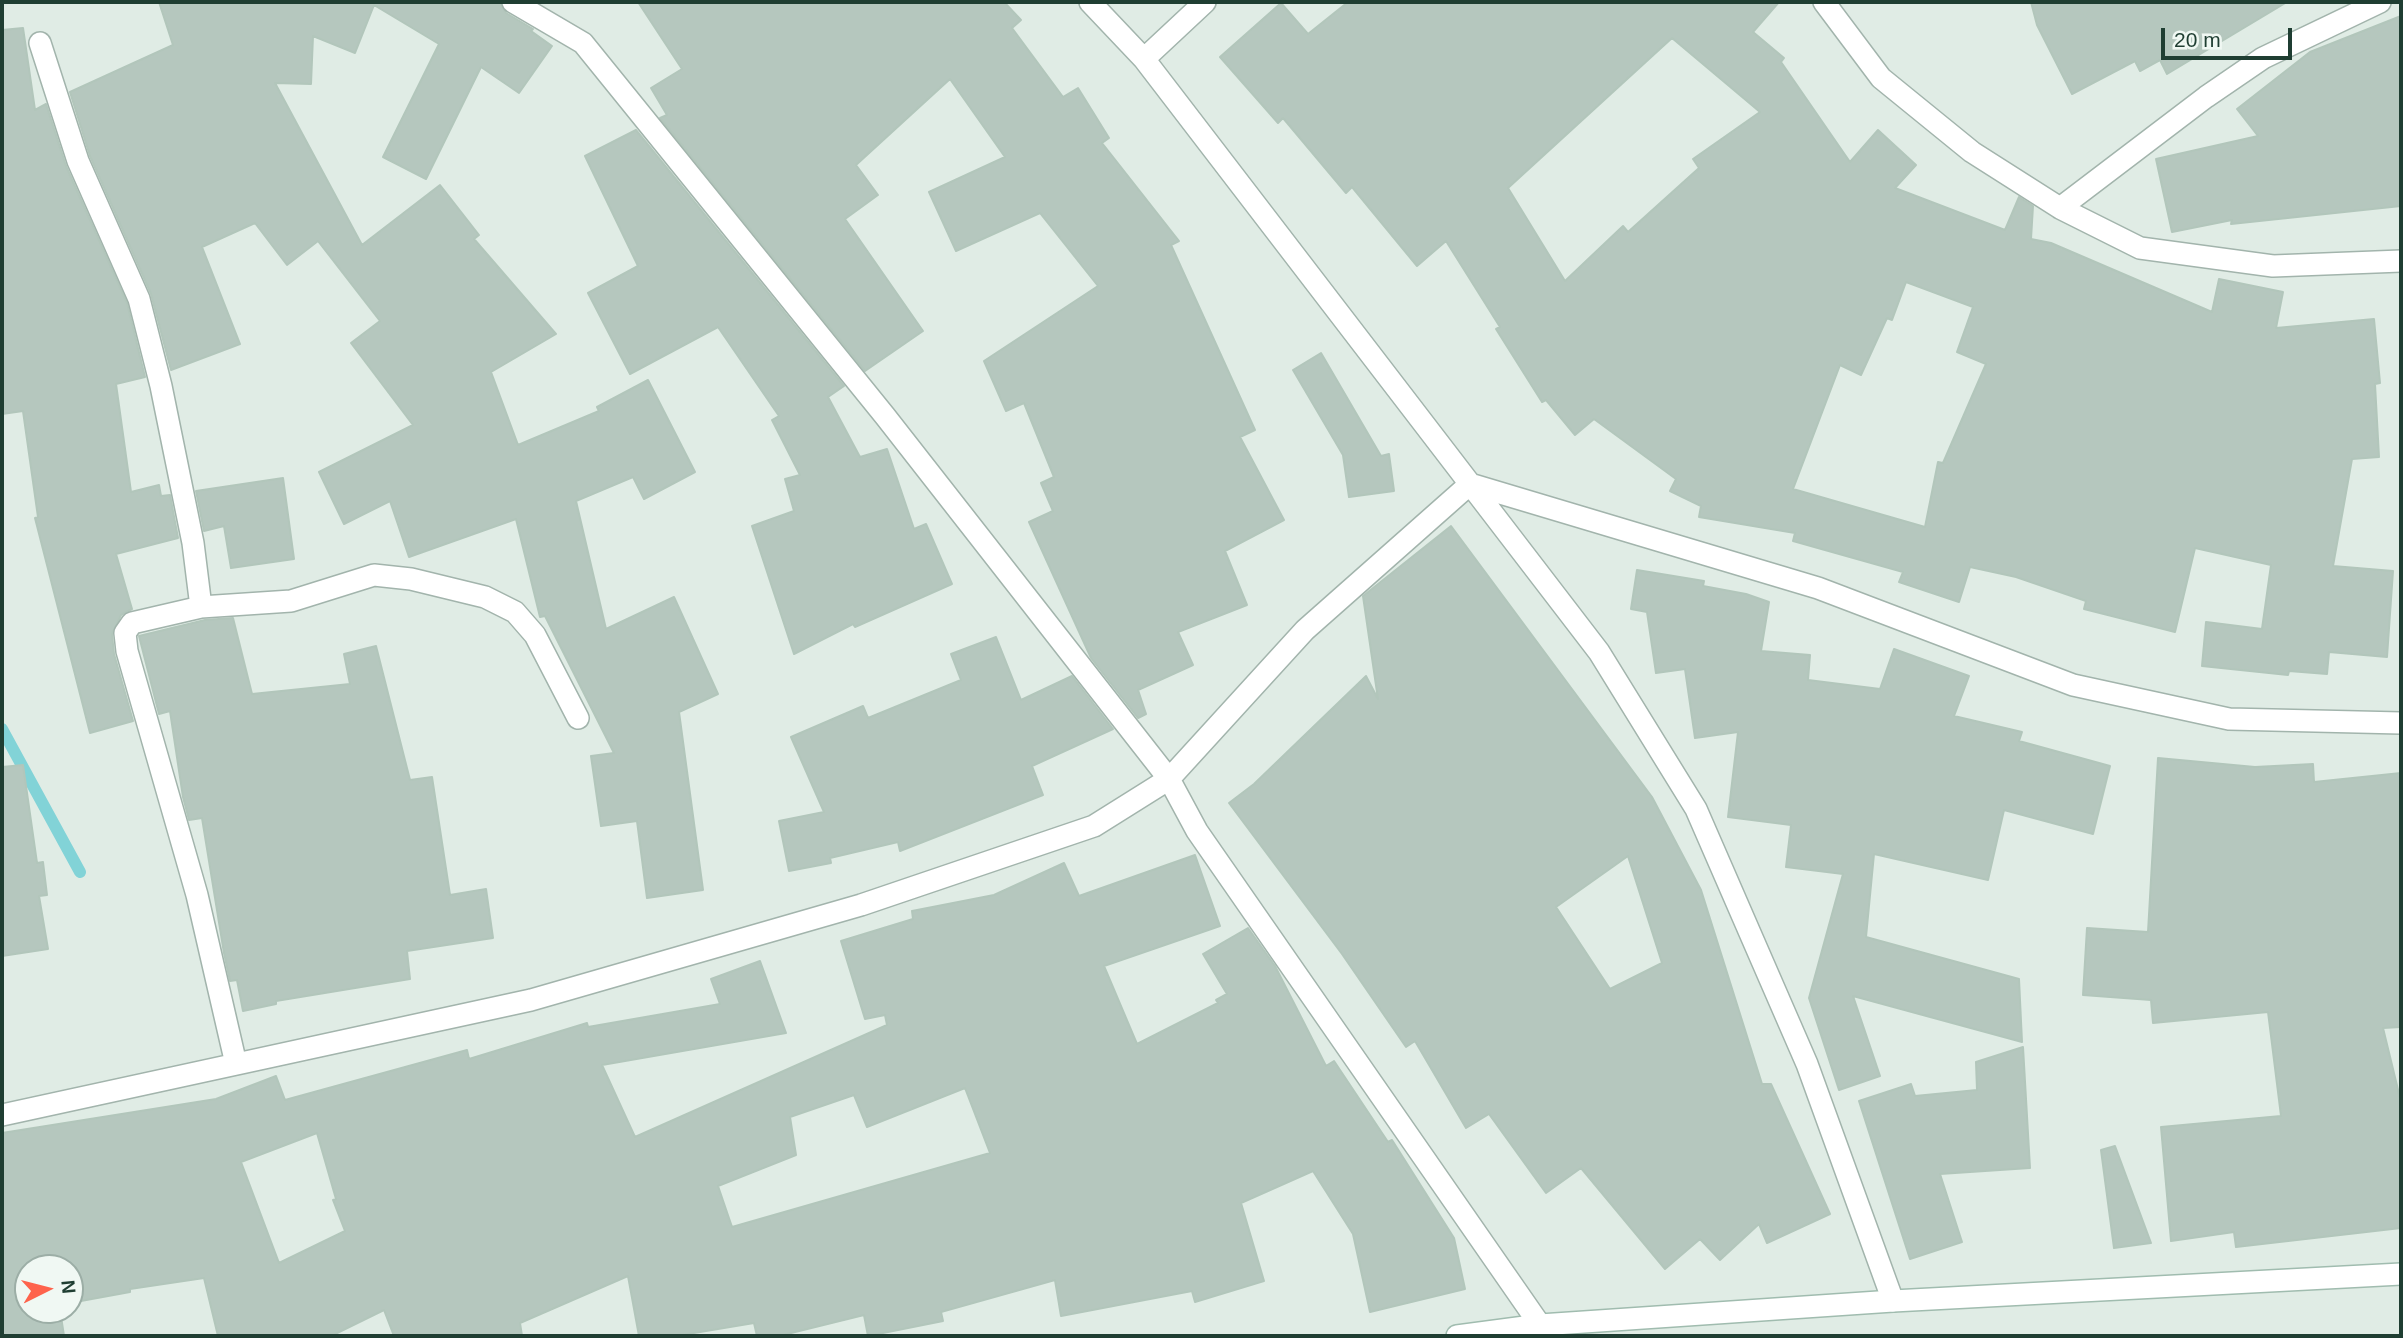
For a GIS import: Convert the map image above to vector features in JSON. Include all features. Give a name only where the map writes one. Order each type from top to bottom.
[{"type":"street","points":[[513,2],[583,43],[885,416],[1169,779],[1197,831],[1541,1325]]},
{"type":"street","points":[[1090,2],[1144,59],[1599,652],[1696,809],[1807,1063],[1893,1300]]},
{"type":"street","points":[[1144,59],[1205,2]]},
{"type":"street","points":[[1824,2],[1881,78],[1972,152],[2060,208],[2140,248],[2273,266],[2401,261]]},
{"type":"street","points":[[2060,208],[2206,97],[2263,58],[2380,2]]},
{"type":"street","points":[[40,43],[78,161],[139,299],[161,386],[193,543],[201,607]]},
{"type":"street","points":[[2,1115],[531,1000],[861,905],[1094,826],[1169,779],[1305,630],[1469,484]]},
{"type":"street","points":[[1469,484],[1818,588],[2073,685],[2229,719],[2401,723]]},
{"type":"street","points":[[236,1064],[197,895],[127,651],[125,633],[132,623],[201,607],[291,601],[374,575],[411,579],[485,597],[515,612],[535,635],[578,718]]},
{"type":"street","points":[[1457,1336],[1541,1325],[1893,1300],[2401,1274]]},
{"type":"building","points":[[159,2],[500,2],[506,13],[533,29],[531,31],[552,46],[519,93],[481,67],[426,179],[383,157],[439,44],[374,5],[355,53],[313,36],[311,84],[275,83],[362,245],[440,185],[479,235],[474,239],[556,334],[491,372],[518,445],[599,411],[597,407],[648,380],[695,472],[644,499],[633,477],[576,501],[606,629],[674,597],[718,694],[679,712],[703,890],[647,898],[637,821],[601,826],[591,756],[614,753],[545,616],[540,617],[516,519],[409,557],[390,501],[344,524],[319,472],[413,425],[351,343],[380,321],[318,241],[287,265],[255,223],[202,247],[240,344],[171,370],[151,294],[90,156],[70,92],[173,45]]},
{"type":"building","points":[[638,2],[1004,2],[1021,20],[1012,28],[1063,97],[1078,88],[1109,138],[1102,143],[1179,241],[1171,245],[1255,430],[1240,437],[1284,520],[1225,551],[1247,605],[1178,632],[1193,665],[1138,690],[1146,714],[1138,718],[1091,658],[1029,522],[1053,511],[1041,483],[1054,477],[1024,403],[1006,411],[984,361],[1098,286],[1040,213],[956,251],[929,192],[1005,157],[950,79],[856,165],[878,195],[845,219],[923,331],[865,371],[660,118],[667,115],[651,88],[682,69]]},
{"type":"building","points":[[1348,2],[1779,2],[1753,32],[1784,58],[1781,62],[1850,162],[1878,130],[1916,165],[1895,188],[2005,230],[2019,197],[2033,206],[2031,239],[2051,243],[2212,312],[2219,279],[2283,292],[2276,328],[2374,319],[2380,383],[2375,384],[2379,457],[2352,459],[2333,566],[2393,571],[2387,657],[2329,652],[2327,674],[2289,671],[2288,675],[2202,666],[2206,622],[2262,629],[2271,565],[2195,548],[2175,632],[2084,609],[2086,601],[2016,577],[1970,567],[1959,602],[1899,582],[1903,572],[1793,541],[1795,533],[1699,517],[1701,506],[1670,491],[1676,479],[1594,419],[1575,435],[1546,400],[1542,402],[1496,329],[1500,327],[1446,241],[1417,266],[1352,187],[1346,193],[1283,118],[1278,123],[1220,57],[1281,3],[1308,34]],"holes":[[[1672,38],[1760,112],[1693,159],[1699,168],[1628,232],[1623,226],[1565,281],[1508,188]],[[1906,282],[1973,307],[1957,352],[1986,364],[1943,463],[1938,462],[1925,527],[1793,489],[1840,365],[1861,375],[1887,318],[1892,320]]]},
{"type":"building","points":[[2031,2],[2287,2],[2167,74],[2160,60],[2140,71],[2135,61],[2072,94],[2037,25]]},
{"type":"building","points":[[2401,16],[2401,206],[2231,224],[2232,220],[2172,232],[2156,159],[2258,136],[2237,109],[2310,52]]},
{"type":"building","points":[[23,28],[35,110],[46,104],[66,166],[127,303],[145,377],[116,384],[131,492],[159,485],[161,496],[170,495],[178,538],[116,554],[132,609],[121,615],[112,634],[114,654],[133,721],[90,733],[35,518],[38,517],[23,411],[2,414],[2,30]]},
{"type":"building","points":[[636,130],[844,386],[828,397],[860,457],[887,449],[914,529],[926,524],[952,584],[855,627],[853,624],[794,654],[752,526],[794,511],[785,479],[800,475],[772,420],[779,416],[718,327],[630,374],[588,293],[638,266],[585,156]]},
{"type":"building","points":[[1321,353],[1381,456],[1389,454],[1394,491],[1349,497],[1343,455],[1293,370]]},
{"type":"building","points":[[283,478],[294,559],[231,568],[224,526],[204,531],[196,491]]},
{"type":"building","points":[[1451,526],[1652,797],[1701,890],[1762,1084],[1771,1084],[1830,1214],[1767,1243],[1759,1224],[1720,1260],[1700,1239],[1665,1269],[1581,1168],[1546,1193],[1489,1114],[1466,1128],[1415,1041],[1406,1047],[1342,954],[1229,803],[1254,784],[1366,676],[1378,699],[1363,596]],"holes":[[[1628,856],[1662,963],[1610,989],[1556,907]]]},
{"type":"building","points":[[1637,570],[1704,581],[1703,586],[1746,594],[1769,602],[1761,651],[1810,655],[1808,680],[1880,689],[1894,649],[1969,676],[1954,716],[2022,732],[2019,741],[2110,766],[2093,834],[2004,810],[1988,880],[1874,854],[1866,937],[2019,979],[2022,1042],[1853,996],[1880,1076],[1839,1090],[1809,998],[1843,874],[1786,867],[1791,825],[1728,817],[1738,732],[1695,738],[1685,669],[1656,673],[1647,612],[1631,609]]},
{"type":"building","points":[[233,618],[252,694],[350,684],[344,654],[376,646],[410,780],[432,777],[450,895],[486,889],[493,938],[407,951],[410,979],[276,1001],[276,1004],[243,1011],[237,980],[230,981],[224,953],[202,818],[189,820],[170,711],[159,714],[139,636],[205,620]]},
{"type":"building","points":[[996,637],[1021,700],[1072,676],[1113,729],[1032,766],[1043,795],[900,851],[898,842],[830,858],[831,863],[789,871],[779,821],[824,812],[791,737],[863,706],[868,718],[961,680],[951,654]]},
{"type":"building","points":[[2158,758],[2255,767],[2313,764],[2314,782],[2401,773],[2401,1027],[2383,1028],[2401,1102],[2401,1228],[2236,1247],[2234,1232],[2171,1241],[2161,1127],[2281,1116],[2268,1012],[2153,1023],[2151,1000],[2083,995],[2087,928],[2148,932]]},
{"type":"building","points":[[23,765],[37,863],[43,862],[47,895],[39,896],[48,949],[2,956],[2,767]]},
{"type":"building","points":[[1195,855],[1220,926],[1104,966],[1137,1044],[1218,1003],[1216,1000],[1227,994],[1203,954],[1248,928],[1275,966],[1326,1066],[1334,1061],[1388,1142],[1392,1140],[1454,1238],[1465,1289],[1370,1312],[1353,1234],[1313,1171],[1241,1203],[1264,1281],[1195,1302],[1192,1291],[1061,1316],[1055,1280],[941,1312],[943,1321],[868,1336],[864,1315],[779,1336],[757,1336],[754,1323],[676,1336],[639,1336],[628,1276],[520,1323],[522,1336],[394,1336],[384,1310],[331,1336],[218,1336],[204,1278],[130,1289],[130,1292],[84,1300],[84,1254],[14,1254],[14,1324],[62,1324],[64,1336],[2,1336],[2,1133],[216,1099],[276,1076],[285,1100],[467,1050],[469,1059],[587,1023],[588,1027],[720,1004],[711,979],[760,961],[786,1033],[602,1065],[635,1137],[887,1025],[885,1015],[865,1019],[841,941],[913,919],[912,911],[994,895],[1064,863],[1079,896]],"holes":[[[965,1088],[990,1153],[732,1227],[718,1186],[796,1155],[790,1117],[854,1095],[867,1127]],[[317,1133],[336,1199],[333,1200],[345,1231],[279,1263],[241,1162]]]},
{"type":"building","points":[[2023,1047],[2030,1168],[1940,1174],[1962,1242],[1910,1259],[1859,1101],[1911,1084],[1915,1096],[1977,1090],[1976,1062]]},
{"type":"building","points":[[2115,1146],[2151,1243],[2114,1248],[2101,1150]]},
{"type":"waterway","points":[[2,729],[80,872]]}]
